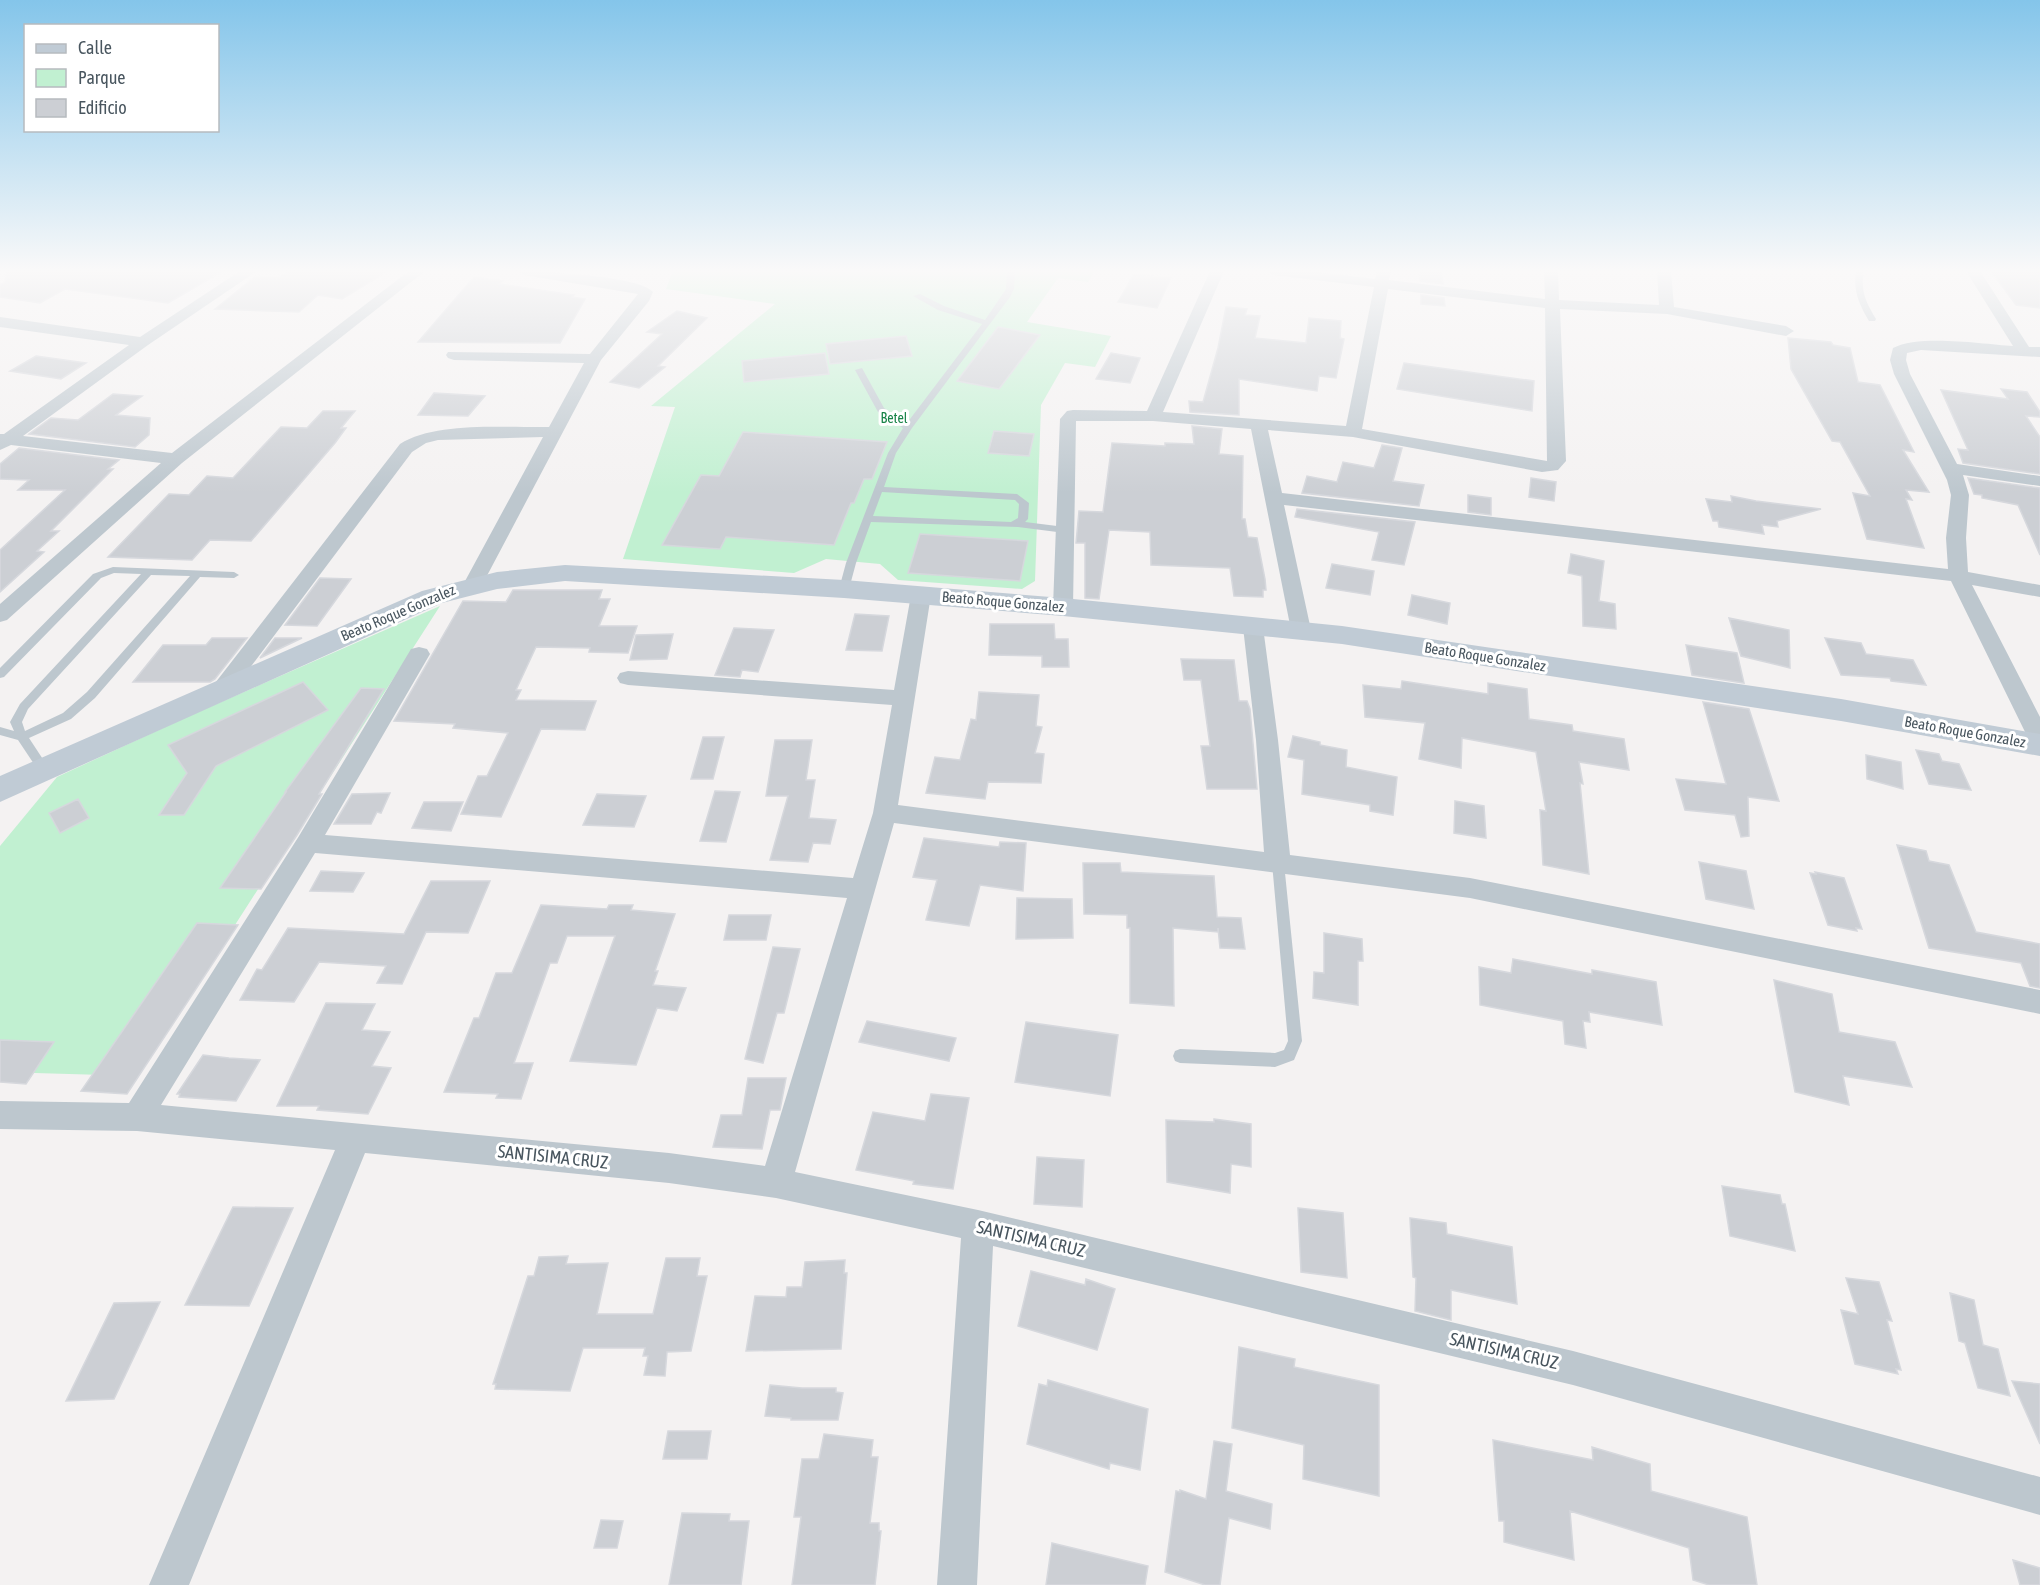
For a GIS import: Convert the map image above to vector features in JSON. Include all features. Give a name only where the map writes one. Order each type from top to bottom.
[{"type":"street","points":[[2,441],[139,345]]},
{"type":"street","points":[[0,615],[176,459],[323,345]]},
{"type":"street","points":[[474,583],[594,359],[605,345]]},
{"type":"street","points":[[1154,416],[1185,345]]},
{"type":"street","points":[[1353,432],[1370,345]]},
{"type":"street","points":[[1063,607],[1068,419],[1073,415],[1154,416],[1353,432],[1542,467],[1552,466],[1557,461],[1553,345]]},
{"type":"street","points":[[2032,352],[1921,345],[1906,347],[1899,351],[1898,360],[1902,374],[1956,480],[1960,495],[1956,538],[1958,576],[2040,740]]},
{"type":"street","points":[[454,356],[594,359]]},
{"type":"street","points":[[1258,423],[1301,630]]},
{"type":"street","points":[[220,692],[406,448],[420,439],[438,435],[555,432]]},
{"type":"street","points":[[2,441],[176,459]]},
{"type":"street","points":[[1949,468],[2040,481]]},
{"type":"street","points":[[1274,498],[1958,576],[2040,591]]},
{"type":"street","name":"Beato Roque Gonzalez","points":[[0,790],[432,597],[474,583],[518,576],[565,573],[844,589],[1301,630],[1841,710],[2040,745]]},
{"type":"street","points":[[776,1183],[885,813],[921,595]]},
{"type":"street","points":[[1253,627],[1268,740],[1278,863]]},
{"type":"street","points":[[137,1117],[308,843],[419,654]]},
{"type":"street","points":[[628,678],[904,698]]},
{"type":"street","points":[[885,813],[1470,888],[2040,1002]]},
{"type":"street","points":[[308,843],[862,889]]},
{"type":"street","name":"SANTISIMA CRUZ","points":[[0,1115],[137,1117],[669,1168],[776,1183],[978,1226],[1573,1368],[2040,1496]]},
{"type":"street","points":[[169,1585],[356,1137]]},
{"type":"street","points":[[957,1585],[978,1226]]},
{"type":"lane","points":[[844,589],[892,453],[908,427],[970,345]]},
{"type":"lane","points":[[859,370],[881,410],[908,427]]},
{"type":"lane","points":[[879,489],[1017,497],[1024,503],[1023,519],[1018,524]]},
{"type":"lane","points":[[868,519],[1018,524],[1065,530]]},
{"type":"lane","points":[[0,674],[97,576],[113,570],[234,575]]},
{"type":"lane","points":[[44,770],[22,737],[16,722],[24,707],[148,572]]},
{"type":"lane","points":[[0,731],[22,737],[66,716],[91,695],[198,573]]},
{"type":"lane","points":[[1180,1056],[1275,1060],[1289,1055],[1295,1041],[1278,863]]},
{"type":"green space","name":"Betel","points":[[725,345],[1106,345],[1095,367],[1065,363],[1041,405],[1035,581],[1022,589],[898,580],[880,564],[826,559],[794,573],[623,559],[675,407],[651,406]]},
{"type":"green space","points":[[440,606],[138,1076],[0,1072],[0,846],[57,777],[189,716]]},
{"type":"building","points":[[650,345],[679,345],[658,366],[665,367],[639,388],[610,382]]},
{"type":"building","points":[[826,345],[909,345],[912,356],[830,364]]},
{"type":"building","points":[[984,345],[1032,345],[999,389],[957,381]]},
{"type":"building","points":[[1219,345],[1343,345],[1336,378],[1319,376],[1317,391],[1239,379],[1239,415],[1190,412],[1189,401],[1203,402]]},
{"type":"building","points":[[1789,345],[1833,345],[1850,348],[1858,382],[1880,385],[1914,452],[1903,450],[1929,492],[1906,490],[1912,500],[1906,499],[1924,548],[1867,539],[1853,493],[1870,496],[1840,442],[1832,441],[1791,369]]},
{"type":"building","points":[[825,353],[829,374],[744,382],[742,361]]},
{"type":"building","points":[[1111,353],[1140,358],[1130,383],[1096,379]]},
{"type":"building","points":[[36,356],[86,363],[61,379],[10,371]]},
{"type":"building","points":[[1404,363],[1534,381],[1532,411],[1397,389]]},
{"type":"building","points":[[2001,389],[2027,392],[2040,412],[2040,417],[2026,416],[2040,437],[2040,474],[1963,463],[1958,449],[1968,450],[1941,390],[2008,399]]},
{"type":"building","points":[[434,393],[485,396],[468,416],[418,415]]},
{"type":"building","points":[[113,394],[142,396],[116,415],[150,418],[149,435],[135,447],[29,434],[51,418],[78,420]]},
{"type":"building","points":[[323,411],[355,411],[341,428],[346,428],[335,443],[251,541],[210,540],[192,560],[108,557],[169,494],[189,495],[207,476],[233,478],[281,427],[307,428]]},
{"type":"building","points":[[1192,426],[1222,429],[1219,454],[1243,456],[1242,519],[1245,519],[1248,537],[1257,538],[1265,579],[1266,590],[1263,590],[1263,597],[1234,596],[1230,568],[1151,565],[1150,532],[1109,530],[1099,599],[1085,598],[1085,543],[1076,543],[1079,511],[1103,512],[1112,443],[1165,446],[1165,443],[1194,444]]},
{"type":"building","points":[[994,431],[1034,434],[1029,456],[988,453]]},
{"type":"building","points":[[743,432],[887,442],[872,479],[864,479],[854,503],[851,503],[834,545],[726,537],[720,549],[662,545],[701,475],[719,476]]},
{"type":"building","points":[[1382,445],[1402,448],[1393,481],[1424,485],[1419,506],[1302,493],[1307,476],[1337,482],[1343,462],[1374,468]]},
{"type":"building","points":[[19,448],[119,460],[108,469],[113,469],[51,531],[59,531],[37,551],[44,552],[0,592],[0,550],[65,490],[18,490],[29,480],[0,479],[0,464]]},
{"type":"building","points":[[1531,478],[1556,482],[1554,501],[1529,497]]},
{"type":"building","points":[[1968,478],[2040,488],[2040,555],[2018,505],[1982,498],[1982,495],[1974,494]]},
{"type":"building","points":[[1468,495],[1491,498],[1491,515],[1468,512]]},
{"type":"building","points":[[1731,496],[1821,509],[1777,521],[1778,527],[1762,525],[1764,534],[1719,527],[1718,521],[1713,521],[1706,499],[1732,502]]},
{"type":"building","points":[[1297,509],[1415,522],[1404,565],[1372,560],[1379,532],[1295,517]]},
{"type":"building","points":[[920,534],[1028,541],[1020,581],[908,573]]},
{"type":"building","points":[[1571,554],[1604,561],[1599,601],[1615,604],[1616,629],[1583,626],[1582,576],[1568,573]]},
{"type":"building","points":[[1332,564],[1374,571],[1370,595],[1326,588]]},
{"type":"building","points":[[320,578],[351,579],[317,626],[285,625]]},
{"type":"building","points":[[513,590],[602,590],[599,599],[610,599],[599,626],[637,626],[628,653],[589,652],[590,648],[536,647],[516,690],[521,690],[516,700],[596,701],[585,730],[541,729],[501,817],[461,814],[478,776],[487,776],[508,733],[453,728],[455,724],[394,721],[463,601],[506,602]]},
{"type":"building","points":[[1412,595],[1450,603],[1447,624],[1408,615]]},
{"type":"building","points":[[855,614],[889,616],[882,651],[846,650]]},
{"type":"building","points":[[1729,618],[1789,630],[1790,668],[1741,656]]},
{"type":"building","points":[[990,624],[1054,624],[1055,639],[1068,639],[1069,667],[1042,667],[1042,656],[989,655]]},
{"type":"building","points":[[734,628],[774,630],[758,672],[742,670],[740,677],[715,675]]},
{"type":"building","points":[[673,634],[667,659],[630,660],[636,635]]},
{"type":"building","points":[[212,638],[247,638],[215,679],[210,682],[133,682],[163,645],[206,645]]},
{"type":"building","points":[[275,638],[302,638],[260,658]]},
{"type":"building","points":[[1825,638],[1861,643],[1866,654],[1913,660],[1926,685],[1891,681],[1890,678],[1841,675]]},
{"type":"building","points":[[1686,645],[1737,653],[1744,683],[1692,675]]},
{"type":"building","points":[[1181,659],[1234,660],[1239,701],[1247,701],[1250,709],[1257,789],[1207,789],[1201,746],[1210,746],[1201,680],[1184,680]]},
{"type":"building","points":[[1402,681],[1488,694],[1488,683],[1527,689],[1529,719],[1572,725],[1573,731],[1624,739],[1629,770],[1579,762],[1583,784],[1580,783],[1589,874],[1543,865],[1540,810],[1546,811],[1536,752],[1462,738],[1461,768],[1419,759],[1425,723],[1365,717],[1363,685],[1401,689]]},
{"type":"building","points":[[303,682],[328,710],[216,766],[184,815],[159,815],[187,773],[168,745]]},
{"type":"building","points":[[361,688],[384,689],[319,794],[322,794],[297,835],[261,889],[220,888],[285,792]]},
{"type":"building","points":[[979,692],[1039,695],[1036,726],[1042,727],[1035,753],[1044,754],[1041,783],[988,782],[985,799],[926,793],[935,757],[960,760],[971,719],[976,720]]},
{"type":"building","points":[[1703,702],[1749,709],[1779,801],[1748,797],[1749,836],[1741,837],[1735,815],[1685,810],[1676,779],[1726,784]]},
{"type":"building","points":[[1293,736],[1320,742],[1320,745],[1347,750],[1346,767],[1397,777],[1393,815],[1370,811],[1370,805],[1302,794],[1304,760],[1288,757]]},
{"type":"building","points":[[703,737],[724,737],[713,779],[691,779]]},
{"type":"building","points":[[775,740],[812,740],[806,780],[815,780],[809,818],[836,820],[830,844],[813,843],[808,862],[770,860],[788,796],[766,796]]},
{"type":"building","points":[[1916,750],[1939,754],[1942,761],[1959,764],[1971,790],[1929,784]]},
{"type":"building","points":[[1866,755],[1901,762],[1903,789],[1867,779]]},
{"type":"building","points":[[715,791],[740,792],[726,842],[700,841]]},
{"type":"building","points":[[390,793],[381,813],[377,812],[371,824],[334,824],[352,794]]},
{"type":"building","points":[[597,794],[646,796],[634,827],[583,825]]},
{"type":"building","points":[[78,799],[89,818],[60,833],[49,813]]},
{"type":"building","points":[[1455,801],[1484,806],[1486,838],[1454,833]]},
{"type":"building","points":[[424,802],[463,802],[451,831],[412,828]]},
{"type":"building","points":[[924,838],[999,847],[1000,842],[1026,843],[1023,891],[980,885],[969,926],[926,920],[937,880],[913,877]]},
{"type":"building","points":[[1897,845],[1926,851],[1929,861],[1949,865],[1976,932],[2040,944],[2040,988],[2030,986],[2021,963],[1929,948]]},
{"type":"building","points":[[1699,862],[1746,871],[1754,909],[1706,899]]},
{"type":"building","points":[[1083,863],[1120,863],[1121,872],[1214,876],[1217,917],[1241,918],[1245,949],[1220,948],[1218,928],[1218,932],[1173,928],[1174,1006],[1130,1003],[1130,928],[1127,928],[1127,915],[1084,914]]},
{"type":"building","points":[[321,871],[364,873],[353,892],[310,891]]},
{"type":"building","points":[[1815,872],[1844,878],[1862,929],[1856,928],[1857,931],[1828,925],[1810,873],[1816,874]]},
{"type":"building","points":[[431,881],[490,881],[468,933],[426,932],[402,984],[377,983],[386,966],[319,962],[294,1002],[240,1000],[257,969],[262,970],[288,928],[404,934]]},
{"type":"building","points":[[1017,898],[1072,899],[1073,938],[1016,939]]},
{"type":"building","points":[[541,905],[607,909],[609,905],[633,905],[631,910],[675,914],[655,971],[658,971],[653,985],[686,988],[677,1011],[657,1008],[636,1065],[570,1061],[615,936],[567,936],[557,963],[550,963],[514,1063],[533,1063],[521,1099],[496,1098],[498,1094],[444,1092],[474,1018],[479,1018],[496,973],[512,973]]},
{"type":"building","points":[[729,915],[771,915],[766,940],[724,940]]},
{"type":"building","points":[[197,923],[238,925],[127,1094],[81,1091]]},
{"type":"building","points":[[1324,933],[1362,939],[1363,961],[1358,961],[1358,1005],[1313,998],[1314,972],[1324,973]]},
{"type":"building","points":[[773,947],[800,949],[784,1013],[777,1013],[763,1063],[745,1059]]},
{"type":"building","points":[[1513,959],[1592,974],[1592,970],[1656,982],[1662,1025],[1589,1012],[1590,1022],[1583,1021],[1586,1048],[1565,1044],[1563,1021],[1480,1005],[1479,967],[1511,973]]},
{"type":"building","points":[[1774,980],[1832,994],[1839,1032],[1895,1042],[1912,1087],[1843,1076],[1849,1105],[1795,1092]]},
{"type":"building","points":[[326,1003],[375,1004],[362,1030],[390,1032],[372,1066],[391,1068],[368,1114],[317,1110],[319,1106],[277,1106]]},
{"type":"building","points":[[867,1021],[956,1038],[949,1061],[859,1042]]},
{"type":"building","points":[[1026,1022],[1118,1035],[1110,1096],[1015,1082]]},
{"type":"building","points":[[0,1040],[54,1042],[26,1084],[0,1082]]},
{"type":"building","points":[[203,1055],[260,1060],[236,1101],[179,1097],[180,1094],[177,1094]]},
{"type":"building","points":[[748,1078],[786,1078],[780,1110],[770,1110],[762,1149],[713,1147],[721,1115],[742,1115]]},
{"type":"building","points":[[931,1094],[969,1098],[953,1189],[913,1184],[914,1181],[856,1170],[873,1112],[925,1121]]},
{"type":"building","points":[[1214,1119],[1251,1124],[1251,1167],[1231,1164],[1230,1193],[1167,1182],[1166,1120],[1214,1122]]},
{"type":"building","points":[[1037,1157],[1084,1160],[1082,1207],[1034,1204]]},
{"type":"building","points":[[1722,1186],[1780,1195],[1782,1204],[1785,1204],[1795,1251],[1730,1236]]},
{"type":"building","points":[[233,1207],[293,1208],[249,1306],[185,1305]]},
{"type":"building","points":[[1298,1208],[1343,1213],[1347,1278],[1301,1272]]},
{"type":"building","points":[[1410,1218],[1446,1223],[1447,1234],[1512,1247],[1517,1304],[1451,1290],[1451,1320],[1415,1311],[1416,1278],[1413,1277]]},
{"type":"building","points":[[568,1256],[566,1264],[608,1263],[597,1314],[653,1314],[666,1258],[700,1258],[697,1276],[707,1276],[691,1351],[667,1352],[665,1376],[644,1375],[648,1356],[643,1356],[645,1348],[583,1348],[570,1391],[495,1389],[496,1384],[493,1384],[528,1276],[534,1276],[539,1257]]},
{"type":"building","points":[[845,1260],[844,1273],[847,1273],[841,1349],[746,1351],[755,1296],[786,1297],[787,1287],[802,1287],[805,1262]]},
{"type":"building","points":[[1031,1271],[1085,1285],[1086,1279],[1115,1289],[1097,1350],[1018,1326]]},
{"type":"building","points":[[1846,1278],[1879,1282],[1892,1321],[1887,1320],[1901,1370],[1896,1369],[1898,1374],[1855,1364],[1841,1310],[1858,1314]]},
{"type":"building","points":[[1950,1293],[1974,1300],[1983,1345],[1998,1349],[2010,1396],[1978,1388],[1965,1343],[1959,1341]]},
{"type":"building","points":[[160,1302],[114,1399],[66,1401],[114,1303]]},
{"type":"building","points":[[1239,1347],[1295,1359],[1294,1367],[1379,1385],[1379,1496],[1303,1479],[1304,1445],[1232,1428]]},
{"type":"building","points":[[1048,1380],[1148,1409],[1140,1470],[1110,1463],[1109,1469],[1027,1444],[1039,1384],[1047,1386]]},
{"type":"building","points":[[2012,1381],[2040,1384],[2040,1444]]},
{"type":"building","points":[[770,1385],[836,1388],[836,1392],[843,1393],[838,1420],[791,1420],[791,1418],[765,1416]]},
{"type":"building","points":[[668,1431],[711,1431],[707,1459],[663,1459]]},
{"type":"building","points":[[824,1434],[873,1440],[871,1457],[878,1457],[870,1523],[879,1523],[879,1531],[881,1531],[875,1585],[792,1585],[801,1517],[794,1517],[802,1459],[819,1459]]},
{"type":"building","points":[[1493,1440],[1593,1460],[1592,1447],[1650,1464],[1651,1491],[1747,1517],[1757,1585],[1709,1585],[1693,1580],[1689,1548],[1570,1511],[1574,1560],[1504,1542],[1504,1521],[1499,1521]]},
{"type":"building","points":[[1214,1441],[1232,1444],[1226,1491],[1272,1504],[1270,1529],[1229,1518],[1220,1585],[1205,1585],[1165,1572],[1176,1491],[1180,1492],[1180,1490],[1206,1499]]},
{"type":"building","points":[[682,1513],[730,1514],[729,1521],[749,1521],[741,1585],[669,1585]]},
{"type":"building","points":[[601,1520],[623,1521],[617,1548],[594,1548]]},
{"type":"building","points":[[1052,1543],[1148,1566],[1145,1585],[1046,1585]]},
{"type":"building","points":[[2013,1560],[2040,1568],[2040,1585],[2020,1585]]}]
